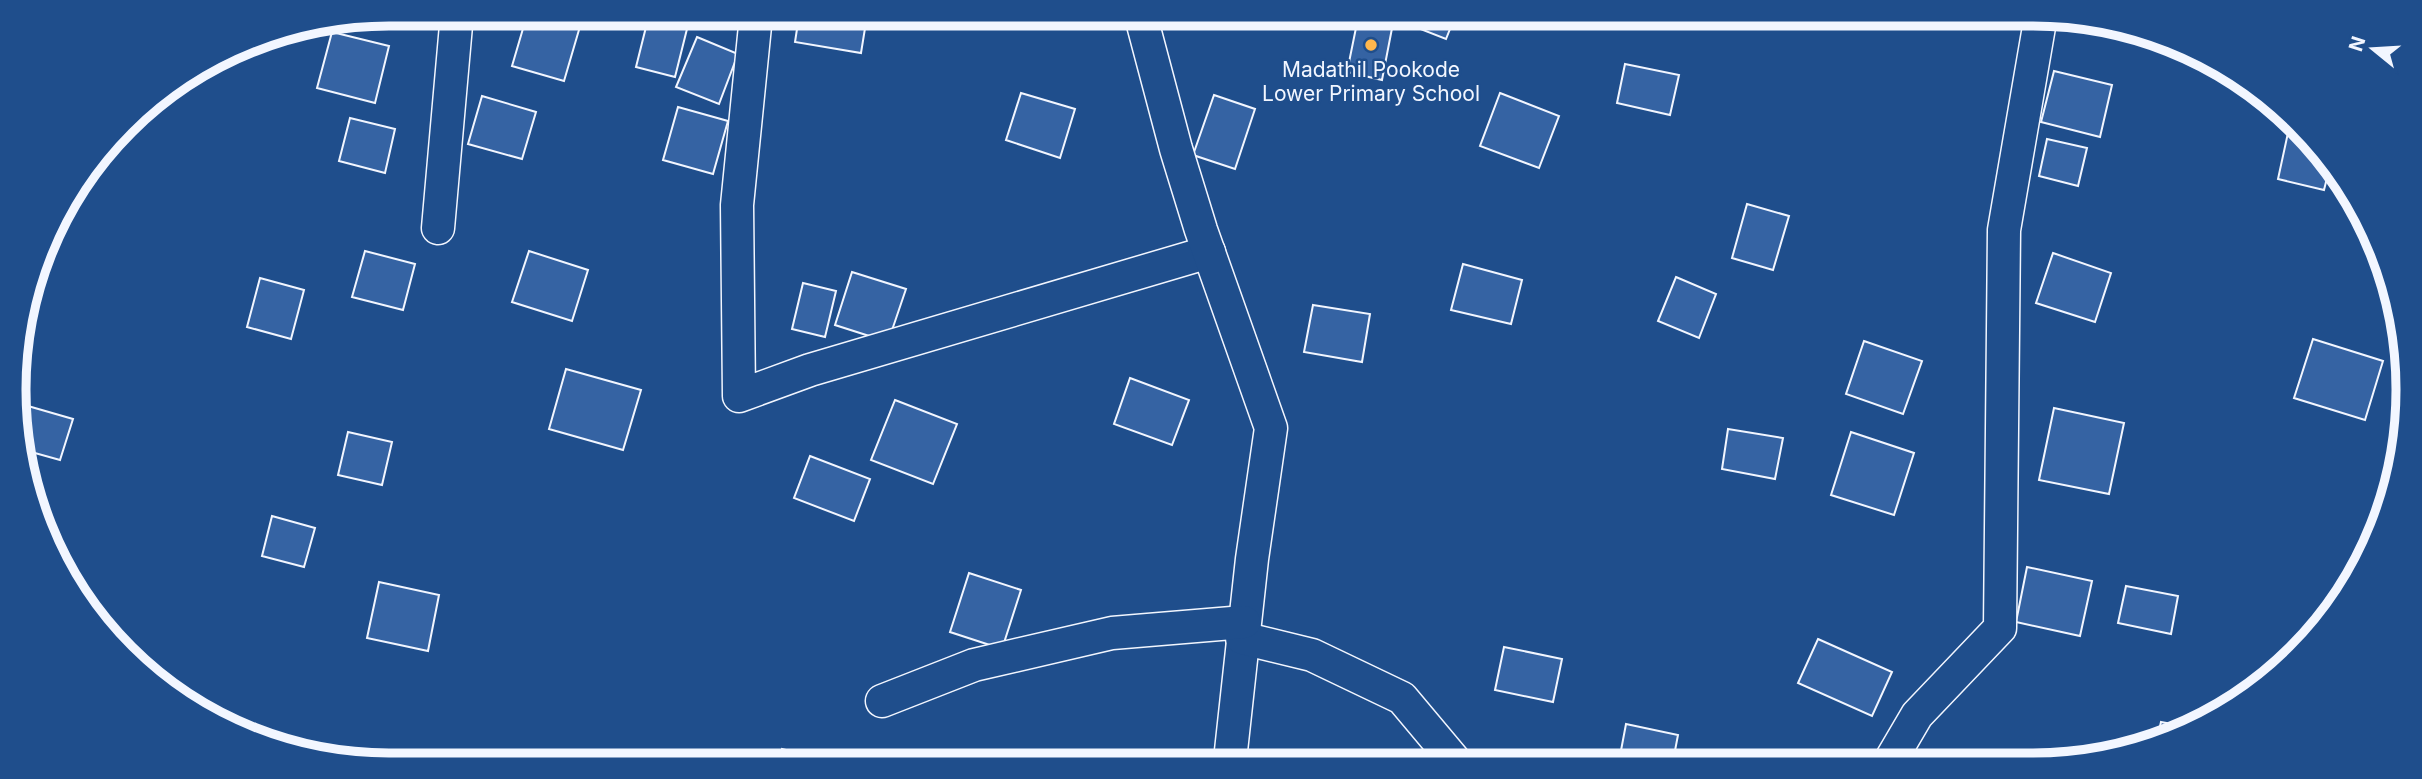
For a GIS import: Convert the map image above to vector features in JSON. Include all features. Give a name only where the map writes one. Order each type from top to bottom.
[{"type":"street","points":[[439,228],[456,26]]},
{"type":"street","points":[[755,26],[737,205],[739,396],[810,370],[1209,253]]},
{"type":"street","points":[[1143,26],[1176,149],[1209,253],[1271,428],[1243,630],[1231,753]]},
{"type":"street","points":[[1895,753],[1917,715],[2000,628],[2004,230],[2039,26]]},
{"type":"street","points":[[882,701],[974,664],[1112,633],[1243,630],[1312,655],[1402,698],[1448,753]]},
{"type":"building","points":[[524,26],[580,26],[564,81],[512,66]]},
{"type":"building","points":[[646,26],[675,26],[687,29],[675,77],[636,67]]},
{"type":"building","points":[[797,26],[865,26],[861,53],[795,42]]},
{"type":"building","name":"Madathil Pookode Lower Primary School","points":[[1356,26],[1392,26],[1382,80],[1347,72]]},
{"type":"building","points":[[1413,26],[1451,26],[1446,39]]},
{"type":"building","points":[[332,32],[389,46],[375,103],[317,88]]},
{"type":"building","points":[[697,37],[738,54],[719,104],[676,87]]},
{"type":"building","points":[[1625,64],[1679,75],[1670,115],[1617,103]]},
{"type":"building","points":[[2054,71],[2112,85],[2100,137],[2041,122]]},
{"type":"building","points":[[1021,93],[1075,109],[1060,158],[1006,140]]},
{"type":"building","points":[[1500,93],[1559,116],[1539,168],[1480,146]]},
{"type":"building","points":[[1214,95],[1255,109],[1235,169],[1193,155]]},
{"type":"building","points":[[482,96],[536,112],[522,159],[468,144]]},
{"type":"building","points":[[678,107],[728,121],[713,174],[663,160]]},
{"type":"building","points":[[350,118],[395,129],[385,173],[339,161]]},
{"type":"building","points":[[2288,132],[2327,177],[2324,190],[2278,179]]},
{"type":"building","points":[[2047,139],[2087,148],[2078,186],[2039,176]]},
{"type":"building","points":[[1747,204],[1789,216],[1773,270],[1732,258]]},
{"type":"building","points":[[365,251],[415,264],[403,310],[352,297]]},
{"type":"building","points":[[529,251],[588,270],[572,321],[512,302]]},
{"type":"building","points":[[2053,253],[2111,273],[2095,322],[2036,303]]},
{"type":"building","points":[[1463,264],[1522,280],[1511,324],[1451,310]]},
{"type":"building","points":[[852,272],[906,289],[888,342],[835,325]]},
{"type":"building","points":[[1676,277],[1716,294],[1699,338],[1658,321]]},
{"type":"building","points":[[260,278],[304,290],[291,339],[247,327]]},
{"type":"building","points":[[803,283],[836,291],[825,337],[792,329]]},
{"type":"building","points":[[1313,305],[1370,314],[1362,362],[1304,352]]},
{"type":"building","points":[[2313,339],[2383,361],[2365,420],[2294,398]]},
{"type":"building","points":[[1864,341],[1922,361],[1903,414],[1846,394]]},
{"type":"building","points":[[566,369],[641,390],[623,450],[549,429]]},
{"type":"building","points":[[1130,378],[1189,400],[1172,445],[1114,424]]},
{"type":"building","points":[[895,400],[957,424],[933,484],[871,460]]},
{"type":"building","points":[[27,406],[73,419],[60,460],[32,452]]},
{"type":"building","points":[[2054,408],[2124,423],[2109,494],[2039,480]]},
{"type":"building","points":[[1728,429],[1783,438],[1775,479],[1722,469]]},
{"type":"building","points":[[348,432],[392,442],[382,485],[338,475]]},
{"type":"building","points":[[1851,432],[1914,453],[1894,515],[1831,495]]},
{"type":"building","points":[[810,456],[870,479],[854,521],[794,498]]},
{"type":"building","points":[[272,516],[315,528],[304,567],[262,556]]},
{"type":"building","points":[[2027,567],[2092,581],[2080,636],[2016,622]]},
{"type":"building","points":[[969,573],[1021,590],[1002,649],[950,632]]},
{"type":"building","points":[[379,582],[439,595],[428,651],[367,638]]},
{"type":"building","points":[[2126,586],[2178,596],[2171,634],[2118,623]]},
{"type":"building","points":[[1818,639],[1892,672],[1872,716],[1798,683]]},
{"type":"building","points":[[1504,647],[1562,659],[1553,702],[1495,690]]},
{"type":"building","points":[[2161,722],[2174,724],[2172,725],[2159,729]]},
{"type":"building","points":[[1626,724],[1678,735],[1675,753],[1621,753]]},
{"type":"building","points":[[782,749],[798,753],[781,753]]},
{"type":"place","name":"Madathil Pookode Lower Primary School","points":[[1371,45]]}]
